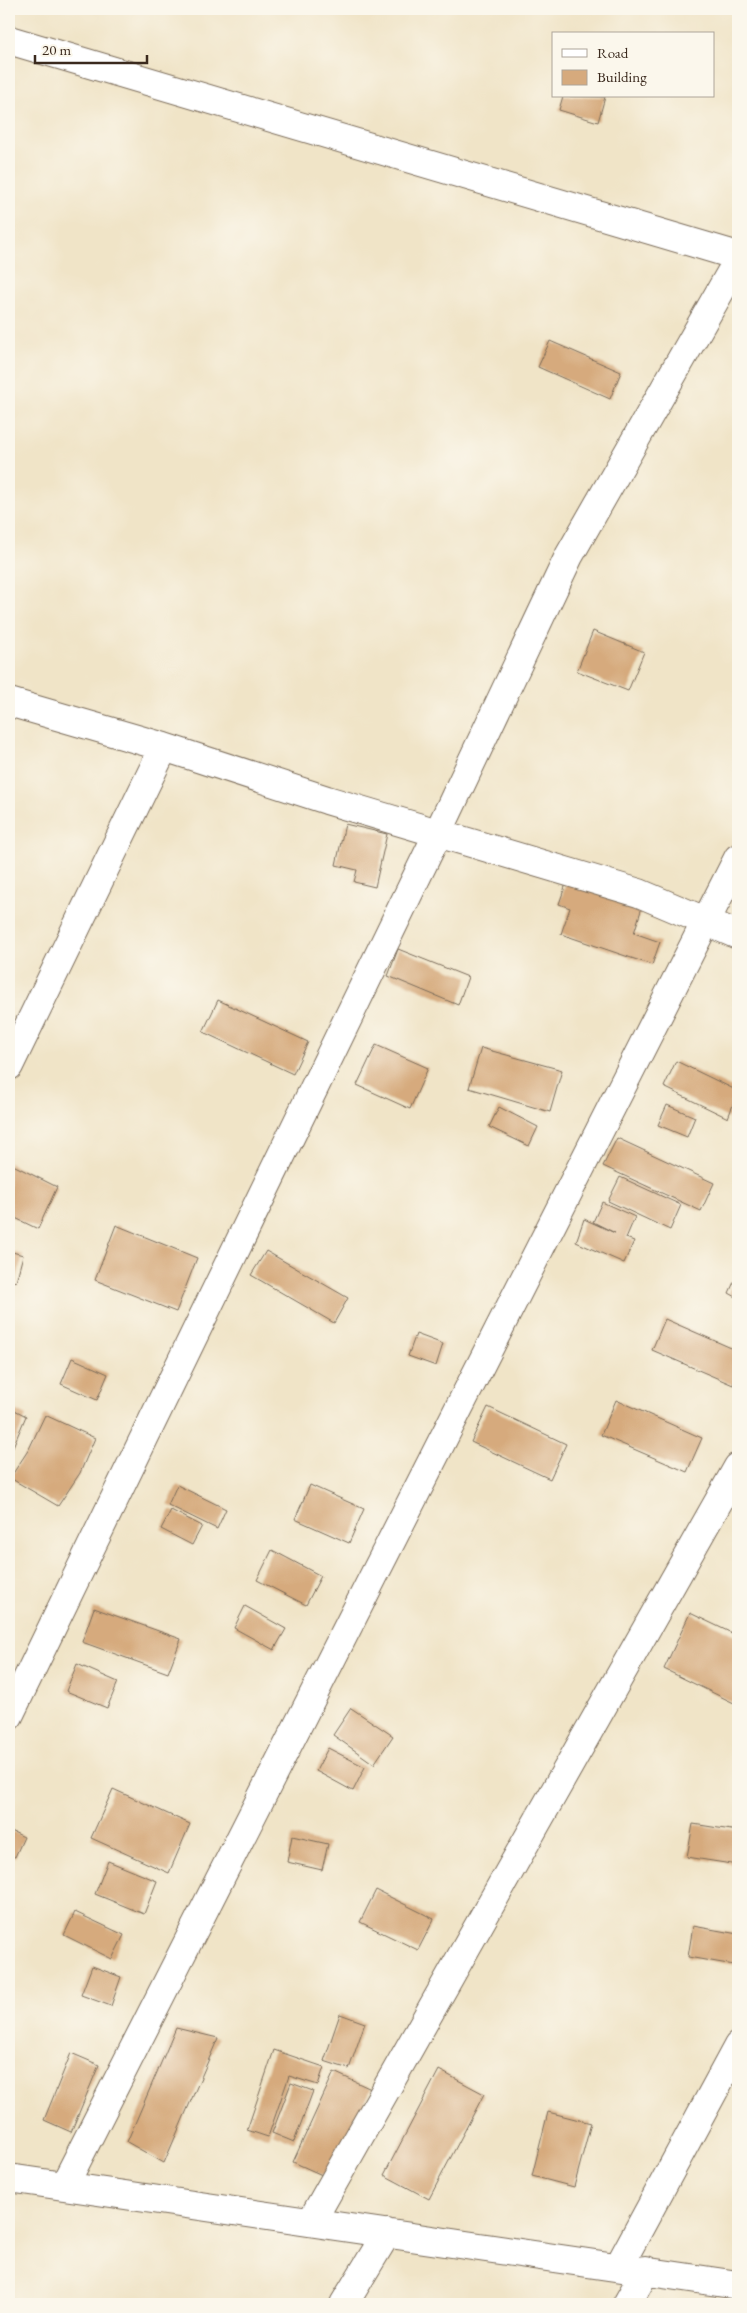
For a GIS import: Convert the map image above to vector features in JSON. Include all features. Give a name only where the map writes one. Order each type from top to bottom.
[{"type":"street","points":[[9,40],[738,258],[569,556],[438,833],[9,1716]]},
{"type":"street","points":[[9,702],[164,747],[327,800],[639,893],[738,935]]},
{"type":"street","points":[[9,1066],[164,747]]},
{"type":"street","points":[[64,2186],[738,858]]},
{"type":"street","points":[[311,2222],[738,1468]]},
{"type":"street","points":[[619,2266],[738,2046]]},
{"type":"street","points":[[9,2178],[619,2266],[738,2285]]},
{"type":"street","points":[[344,2304],[387,2232]]},
{"type":"street","points":[[628,2304],[646,2270]]},
{"type":"building","points":[[562,98],[605,98],[598,122],[559,110]]},
{"type":"building","points":[[550,341],[621,372],[610,399],[538,367]]},
{"type":"building","points":[[593,631],[644,652],[628,691],[577,671]]},
{"type":"building","points":[[345,824],[387,834],[375,887],[354,882],[357,870],[336,865]]},
{"type":"building","points":[[568,878],[643,904],[634,933],[660,942],[652,965],[561,934],[570,908],[559,904]]},
{"type":"building","points":[[398,949],[468,977],[458,1005],[388,976]]},
{"type":"building","points":[[218,1000],[308,1042],[293,1074],[203,1032]]},
{"type":"building","points":[[376,1045],[428,1068],[410,1109],[357,1085]]},
{"type":"building","points":[[481,1048],[562,1070],[550,1112],[469,1088]]},
{"type":"building","points":[[676,1061],[738,1091],[728,1118],[664,1087]]},
{"type":"building","points":[[667,1105],[695,1117],[687,1137],[658,1125]]},
{"type":"building","points":[[499,1107],[538,1127],[529,1146],[489,1127]]},
{"type":"building","points":[[617,1138],[714,1183],[701,1211],[603,1166]]},
{"type":"building","points":[[9,1163],[57,1187],[38,1229],[9,1215]]},
{"type":"building","points":[[620,1177],[681,1205],[670,1230],[608,1201]]},
{"type":"building","points":[[602,1202],[635,1217],[626,1238],[634,1241],[624,1263],[576,1242],[584,1219],[615,1233],[593,1222]]},
{"type":"building","points":[[116,1225],[197,1258],[176,1312],[95,1280]]},
{"type":"building","points":[[9,1251],[23,1255],[16,1282],[9,1280]]},
{"type":"building","points":[[266,1251],[348,1298],[334,1323],[251,1275]]},
{"type":"building","points":[[738,1273],[738,1298],[729,1293]]},
{"type":"building","points":[[665,1319],[738,1351],[738,1373],[733,1385],[652,1350]]},
{"type":"building","points":[[416,1334],[443,1344],[436,1366],[408,1356]]},
{"type":"building","points":[[72,1358],[108,1374],[97,1400],[61,1384]]},
{"type":"building","points":[[616,1400],[702,1438],[687,1472],[601,1435]]},
{"type":"building","points":[[9,1407],[26,1416],[9,1456]]},
{"type":"building","points":[[488,1407],[566,1444],[550,1479],[471,1442]]},
{"type":"building","points":[[45,1415],[95,1438],[80,1473],[58,1506],[10,1478],[29,1449]]},
{"type":"building","points":[[177,1485],[226,1509],[217,1529],[168,1505]]},
{"type":"building","points":[[310,1485],[364,1509],[349,1543],[295,1519]]},
{"type":"building","points":[[171,1510],[202,1526],[192,1545],[161,1529]]},
{"type":"building","points":[[272,1550],[321,1576],[306,1605],[257,1580]]},
{"type":"building","points":[[245,1606],[286,1629],[274,1650],[234,1628]]},
{"type":"building","points":[[94,1608],[181,1639],[168,1673],[82,1642]]},
{"type":"building","points":[[690,1613],[738,1636],[738,1705],[664,1669]]},
{"type":"building","points":[[77,1664],[118,1682],[107,1708],[66,1691]]},
{"type":"building","points":[[351,1708],[393,1736],[374,1764],[333,1735]]},
{"type":"building","points":[[328,1748],[365,1767],[353,1791],[316,1771]]},
{"type":"building","points":[[113,1789],[190,1824],[169,1873],[91,1838]]},
{"type":"building","points":[[693,1824],[738,1831],[738,1865],[687,1857]]},
{"type":"building","points":[[9,1830],[24,1837],[15,1857],[9,1855]]},
{"type":"building","points":[[292,1836],[328,1844],[322,1870],[287,1862]]},
{"type":"building","points":[[108,1861],[157,1881],[144,1914],[95,1894]]},
{"type":"building","points":[[376,1890],[434,1919],[418,1950],[360,1922]]},
{"type":"building","points":[[75,1912],[124,1935],[112,1959],[64,1935]]},
{"type":"building","points":[[693,1926],[738,1934],[734,1965],[688,1957]]},
{"type":"building","points":[[92,1966],[121,1977],[111,2006],[81,1995]]},
{"type":"building","points":[[340,2014],[365,2023],[349,2069],[324,2061]]},
{"type":"building","points":[[176,2028],[218,2038],[164,2163],[127,2142]]},
{"type":"building","points":[[274,2050],[324,2067],[318,2085],[289,2076],[268,2137],[247,2130]]},
{"type":"building","points":[[71,2053],[99,2065],[71,2132],[44,2120]]},
{"type":"building","points":[[439,2070],[484,2094],[429,2199],[384,2175]]},
{"type":"building","points":[[334,2072],[371,2089],[331,2179],[293,2162]]},
{"type":"building","points":[[291,2083],[313,2091],[294,2142],[272,2133]]},
{"type":"building","points":[[548,2112],[591,2123],[574,2187],[532,2176]]}]
